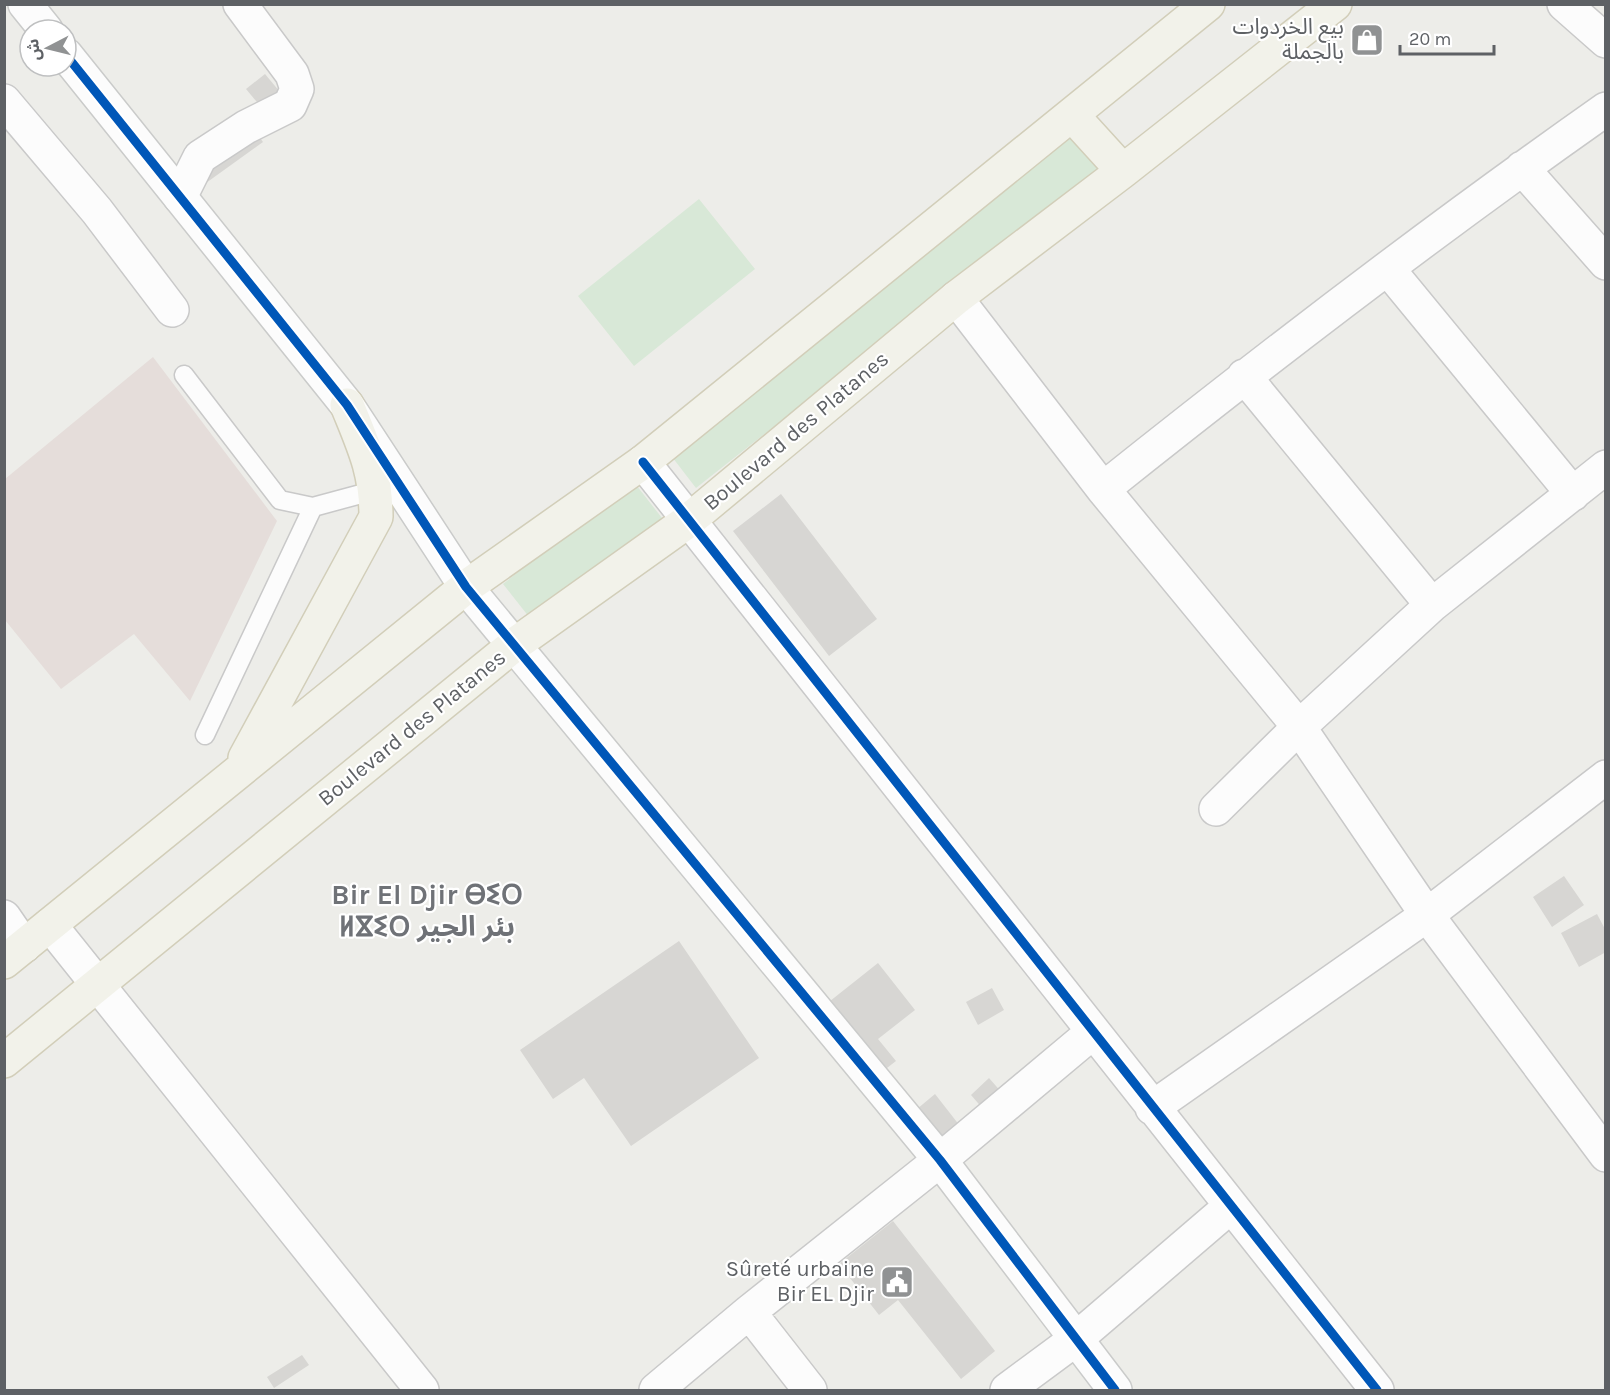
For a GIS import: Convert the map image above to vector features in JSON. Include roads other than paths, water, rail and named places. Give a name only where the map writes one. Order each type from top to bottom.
[{"type":"main road","points":[[14,954],[466,587],[643,462],[1208,4]]},
{"type":"main road","name":"Boulevard des Platanes","points":[[4,1061],[514,645],[688,521],[956,298],[1123,171],[1335,4]]},
{"type":"main road","points":[[1072,115],[1123,171]]},
{"type":"main road","points":[[238,771],[376,517],[376,490],[370,464],[347,405]]},
{"type":"street","points":[[25,4],[36,18]]},
{"type":"street","points":[[180,197],[200,157],[246,127],[290,105],[297,89],[292,74],[240,4]]},
{"type":"street","points":[[1564,4],[1605,41]]},
{"type":"street","points":[[78,70],[347,405],[466,587],[940,1160],[1115,1390]]},
{"type":"street","points":[[4,101],[98,211],[172,310]]},
{"type":"street","points":[[1103,489],[1244,376],[1522,168],[1605,109]]},
{"type":"street","points":[[1522,168],[1605,263]]},
{"type":"street","points":[[1388,269],[1573,494]]},
{"type":"street","points":[[956,298],[1103,489],[1299,727],[1427,915],[1599,1134]]},
{"type":"street","points":[[1244,376],[1432,605]]},
{"type":"street","points":[[643,462],[1377,1390]]},
{"type":"street","points":[[1216,809],[1299,727],[1432,605],[1605,467]]},
{"type":"street","points":[[1152,1108],[1427,915],[1605,777]]},
{"type":"street","points":[[4,917],[14,954]]},
{"type":"street","points":[[50,925],[423,1390]]},
{"type":"street","points":[[656,1390],[749,1312],[940,1160],[1093,1032]]},
{"type":"street","points":[[1007,1390],[1076,1339],[1231,1206]]},
{"type":"street","points":[[749,1312],[810,1390]]},
{"type":"lane","points":[[184,375],[280,500],[314,507],[376,490]]},
{"type":"lane","points":[[205,735],[314,507]]},
{"type":"place","name":"بيع الخردوات بالجملة","points":[[1367,40]]},
{"type":"place","name":"Sûreté urbaine Bir EL Djir","points":[[897,1282]]},
{"type":"district","name":"Bir El Djir ⴱⵉⵔ ⵍⴵⵉⵔ بئر الجير","points":[[427,910]]}]
